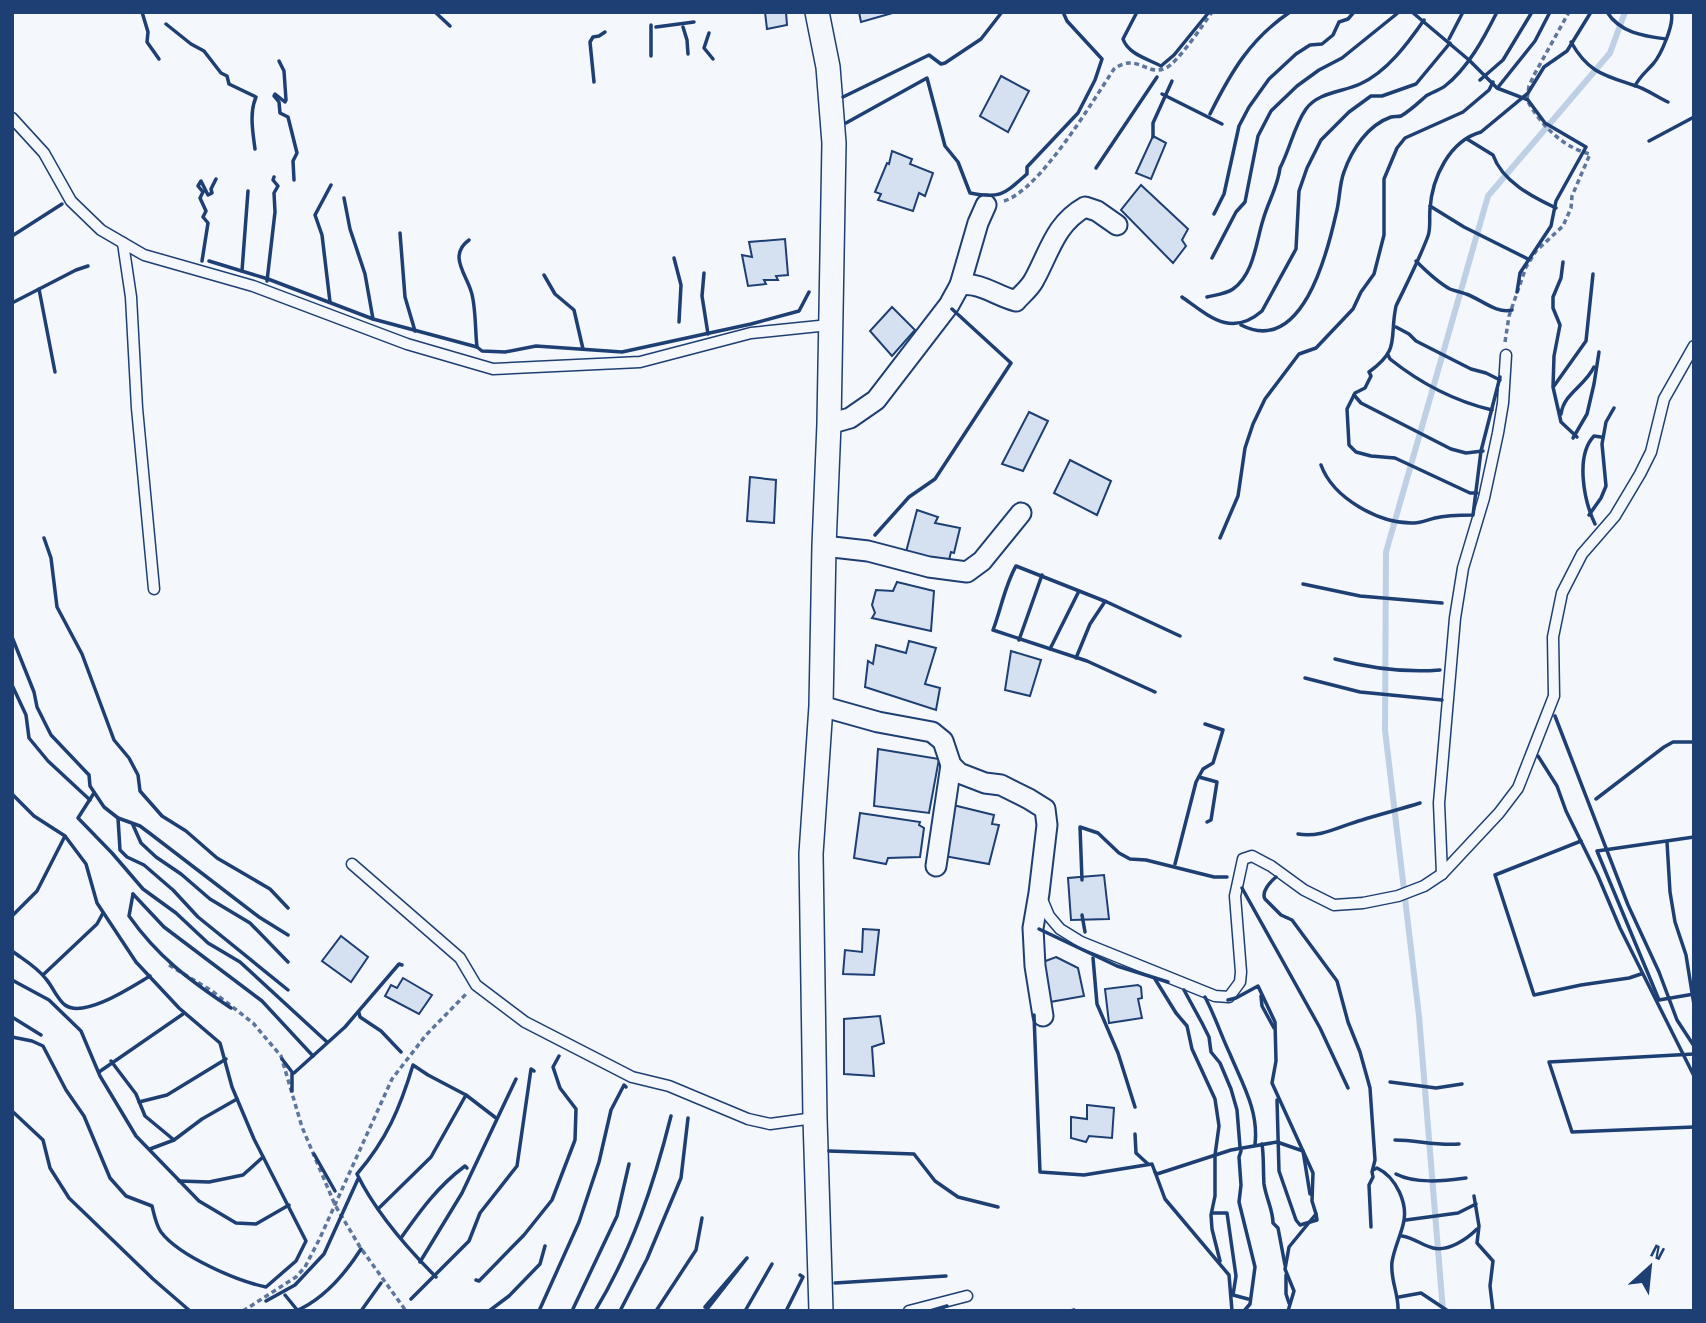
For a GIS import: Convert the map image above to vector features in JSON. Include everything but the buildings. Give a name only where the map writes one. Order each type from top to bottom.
[{"type":"street","points":[[817,12],[828,67],[834,143],[830,424],[824,546],[821,706],[811,854],[821,1311]]},
{"type":"street","points":[[830,424],[850,418],[876,400],[949,305],[960,285],[986,205]]},
{"type":"street","points":[[960,285],[974,283],[1001,297],[1016,301],[1033,282],[1059,230],[1070,215],[1085,207],[1097,211],[1118,225]]},
{"type":"street","points":[[824,546],[868,551],[967,572],[982,561],[1021,513]]},
{"type":"street","points":[[821,706],[878,722],[932,732],[943,741],[951,765],[959,773],[970,779],[1001,785],[1045,810],[1047,825],[1040,894],[1032,928],[1043,1016]]},
{"type":"street","points":[[936,866],[951,765]]},
{"type":"lane","points":[[12,118],[44,153],[71,201],[101,230],[144,256],[253,286],[407,344],[493,369],[640,362],[751,333],[831,325]]},
{"type":"lane","points":[[122,243],[131,297],[137,408],[154,589]]},
{"type":"lane","points":[[1040,894],[1049,916],[1060,929],[1081,942],[1215,996],[1229,997],[1240,982],[1235,896],[1243,859],[1252,856],[1304,890],[1334,905],[1398,896],[1424,886],[1442,874],[1499,813],[1518,788],[1555,696],[1553,637],[1562,593],[1582,554],[1615,516],[1640,474],[1651,452],[1664,399],[1694,346]]},
{"type":"lane","points":[[1442,874],[1438,803],[1455,618],[1463,568],[1484,498],[1498,433],[1503,403],[1505,349]]},
{"type":"lane","points":[[352,864],[460,958],[476,985],[525,1022],[632,1077],[669,1086],[748,1119],[771,1124],[815,1118]]},
{"type":"lane","points":[[909,1311],[967,1296]]},
{"type":"path","points":[[986,205],[1008,200],[1032,184],[1114,69],[1121,64],[1136,62],[1151,70],[1167,68],[1212,12]]},
{"type":"path","points":[[1505,349],[1509,316],[1526,267],[1536,251],[1563,226],[1571,208],[1572,196],[1590,154],[1582,152],[1544,127],[1527,100],[1534,75],[1569,12]]},
{"type":"path","points":[[169,965],[212,991],[253,1023],[281,1056],[302,1127],[335,1205],[359,1247],[406,1311]]},
{"type":"path","points":[[243,1311],[280,1289],[304,1267],[392,1079],[426,1035],[476,985]]},
{"type":"waterway","points":[[1443,1311],[1419,1016],[1385,730],[1386,552],[1488,196],[1610,53],[1625,12]]},
{"type":"wall","points":[[142,12],[148,32],[147,42],[159,59]]},
{"type":"wall","points":[[435,12],[450,26]]},
{"type":"wall","points":[[843,97],[929,55],[941,64],[945,63],[981,39],[1002,12]]},
{"type":"wall","points":[[846,123],[927,78],[945,146],[958,162],[970,193],[1001,193],[1027,174],[1027,167],[1078,113],[1095,80],[1102,59],[1067,21],[1063,12]]},
{"type":"wall","points":[[1137,12],[1123,39],[1129,49],[1161,66],[1174,55],[1209,12]]},
{"type":"wall","points":[[1210,114],[1243,57],[1264,33],[1290,12]]},
{"type":"wall","points":[[1214,214],[1224,194],[1239,126],[1249,107],[1269,79],[1296,54],[1310,45],[1322,44],[1333,35],[1339,22],[1348,19],[1354,12]]},
{"type":"wall","points":[[1212,258],[1236,212],[1245,202],[1258,136],[1271,111],[1297,86],[1342,58],[1399,12]]},
{"type":"wall","points":[[1412,12],[1469,60],[1497,88],[1528,100],[1545,123],[1586,147],[1556,201],[1551,226],[1520,273],[1517,292]]},
{"type":"wall","points":[[1449,39],[1463,12]]},
{"type":"wall","points":[[1241,325],[1262,331],[1280,326],[1295,314],[1318,275],[1332,232],[1342,177],[1356,147],[1375,126],[1391,117],[1401,116],[1453,79],[1475,52],[1497,12]]},
{"type":"wall","points":[[1480,80],[1503,60],[1532,12]]},
{"type":"wall","points":[[1499,86],[1535,41],[1550,12]]},
{"type":"wall","points":[[1477,493],[1470,493],[1395,458],[1356,452],[1349,445],[1347,409],[1355,393],[1365,388],[1371,376],[1369,372],[1390,350],[1396,306],[1428,236],[1431,197],[1444,162],[1460,143],[1481,132],[1528,93],[1544,67],[1567,51],[1591,12]]},
{"type":"wall","points":[[1607,12],[1626,29],[1641,35],[1666,39]]},
{"type":"wall","points":[[1635,86],[1656,60],[1663,46],[1671,23],[1671,12]]},
{"type":"wall","points":[[1207,297],[1230,291],[1246,275],[1280,168],[1306,109],[1317,99],[1370,79],[1388,65],[1424,20]]},
{"type":"wall","points":[[656,27],[694,22]]},
{"type":"wall","points":[[166,24],[204,51],[221,73],[227,76],[229,84],[256,97],[252,116],[255,149]]},
{"type":"wall","points":[[651,25],[651,56]]},
{"type":"wall","points":[[683,27],[688,54]]},
{"type":"wall","points":[[594,82],[590,42],[593,37],[605,32]]},
{"type":"wall","points":[[709,33],[704,48],[713,59]]},
{"type":"wall","points":[[1571,42],[1584,60],[1597,71],[1642,88],[1668,102]]},
{"type":"wall","points":[[1182,297],[1211,317],[1230,323],[1251,319],[1262,311],[1296,249],[1299,191],[1321,140],[1349,112],[1371,96],[1382,96],[1416,84],[1450,43]]},
{"type":"wall","points":[[279,61],[284,71],[286,100],[285,102],[275,94],[274,96],[279,102],[280,113],[288,117],[297,153],[293,161],[294,180]]},
{"type":"wall","points":[[1096,168],[1157,77]]},
{"type":"wall","points":[[1153,137],[1153,123],[1172,81]]},
{"type":"wall","points":[[1220,538],[1238,496],[1245,448],[1265,399],[1299,354],[1316,348],[1353,309],[1374,274],[1384,235],[1384,179],[1397,148],[1405,138],[1463,112],[1489,90],[1493,82]]},
{"type":"wall","points":[[1162,94],[1222,124]]},
{"type":"wall","points":[[1649,141],[1694,117]]},
{"type":"wall","points":[[1467,139],[1493,155],[1503,173],[1519,187],[1556,208]]},
{"type":"wall","points":[[267,281],[275,212],[274,193],[278,186],[273,180],[274,177]]},
{"type":"wall","points":[[202,261],[208,223],[203,217],[206,211],[200,198],[203,192],[198,186],[201,181],[208,195],[212,193],[216,179]]},
{"type":"wall","points":[[330,302],[322,235],[315,215],[331,185]]},
{"type":"wall","points":[[242,271],[248,191]]},
{"type":"wall","points":[[344,198],[350,229],[365,274],[373,319]]},
{"type":"wall","points":[[12,236],[62,204]]},
{"type":"wall","points":[[1430,206],[1464,227],[1528,259]]},
{"type":"wall","points":[[400,233],[405,297],[415,331]]},
{"type":"wall","points":[[469,240],[463,246],[459,258],[473,297],[477,347]]},
{"type":"wall","points":[[674,258],[681,285],[679,322]]},
{"type":"wall","points":[[209,261],[268,279],[373,319],[477,347],[482,351],[505,352],[536,346],[622,352],[799,311],[809,292]]},
{"type":"wall","points":[[1416,261],[1450,289],[1472,296],[1494,308],[1512,310]]},
{"type":"wall","points":[[1563,262],[1561,278],[1553,297],[1553,308],[1560,325],[1554,356],[1553,387],[1561,422],[1577,437]]},
{"type":"wall","points":[[12,303],[88,266]]},
{"type":"wall","points":[[704,273],[702,296],[708,334]]},
{"type":"wall","points":[[1554,386],[1586,341],[1593,274]]},
{"type":"wall","points":[[544,275],[555,294],[574,310],[583,349]]},
{"type":"wall","points":[[39,289],[55,372]]},
{"type":"wall","points":[[875,535],[909,497],[935,479],[1011,363],[952,309]]},
{"type":"wall","points":[[1396,327],[1416,341],[1471,369],[1500,380]]},
{"type":"wall","points":[[1573,438],[1587,414],[1599,352]]},
{"type":"wall","points":[[1388,355],[1401,368],[1438,390],[1464,402],[1492,410]]},
{"type":"wall","points":[[1561,414],[1566,400],[1594,367]]},
{"type":"wall","points":[[1321,465],[1327,477],[1346,498],[1386,519],[1414,523],[1444,516],[1473,515],[1481,451],[1500,377]]},
{"type":"wall","points":[[1354,395],[1361,403],[1451,449],[1466,453],[1483,451]]},
{"type":"wall","points":[[1589,515],[1606,486],[1602,444],[1606,422],[1614,408]]},
{"type":"wall","points":[[1595,524],[1585,491],[1583,467],[1588,445],[1594,436],[1601,437]]},
{"type":"wall","points":[[44,538],[51,558],[57,607],[82,654],[114,740],[129,758],[138,775],[140,791],[162,816],[186,831],[217,858],[270,889],[288,908]]},
{"type":"wall","points":[[1155,692],[1087,661],[993,630],[1012,573],[1016,566],[1107,602],[1180,636]]},
{"type":"wall","points":[[1019,640],[1042,575]]},
{"type":"wall","points":[[1303,584],[1360,596],[1442,603]]},
{"type":"wall","points":[[1050,649],[1079,591]]},
{"type":"wall","points":[[1076,658],[1090,624],[1104,603]]},
{"type":"wall","points":[[12,637],[34,692],[37,707],[51,735],[89,775],[90,786],[104,807],[118,818],[140,826],[259,917],[288,935]]},
{"type":"wall","points":[[1335,659],[1387,669],[1440,670]]},
{"type":"wall","points":[[1305,678],[1360,692],[1442,700]]},
{"type":"wall","points":[[12,685],[26,715],[29,738],[48,761],[90,800]]},
{"type":"wall","points":[[1555,716],[1628,905],[1659,972],[1677,1020],[1694,1046]]},
{"type":"wall","points":[[1175,864],[1196,782],[1203,769],[1213,763],[1223,730],[1205,724]]},
{"type":"wall","points":[[1596,799],[1664,747],[1673,742],[1694,742]]},
{"type":"wall","points":[[1538,756],[1557,786],[1620,928],[1694,1076]]},
{"type":"wall","points":[[1199,777],[1217,782],[1211,820],[1207,822]]},
{"type":"wall","points":[[94,793],[78,818],[143,889],[176,913],[208,943],[240,962],[327,1042]]},
{"type":"wall","points":[[12,794],[34,816],[65,836],[86,864],[97,903],[136,962],[179,1008],[220,1043],[232,1087],[254,1139],[306,1241],[296,1261],[266,1287],[209,1266],[169,1241],[159,1229],[152,1206],[126,1196],[110,1178],[84,1116],[66,1090],[43,1046],[12,1037]]},
{"type":"wall","points":[[1298,834],[1323,833],[1420,803]]},
{"type":"wall","points":[[118,818],[120,850],[127,857],[144,865],[173,890],[198,917],[288,990]]},
{"type":"wall","points":[[133,825],[141,843],[156,857],[210,899],[250,923],[288,962]]},
{"type":"wall","points":[[1082,880],[1080,827],[1098,833],[1119,853],[1130,859],[1146,860],[1214,877],[1227,877]]},
{"type":"wall","points":[[12,916],[37,891],[65,836]]},
{"type":"wall","points":[[1694,837],[1597,851],[1659,1000],[1694,994]]},
{"type":"wall","points":[[1581,841],[1495,875],[1534,995],[1641,974]]},
{"type":"wall","points":[[1667,842],[1670,892],[1675,922],[1686,955],[1694,1005]]},
{"type":"wall","points":[[1276,877],[1265,890],[1265,899],[1281,915],[1292,920],[1337,981],[1370,1088],[1375,1160],[1369,1185],[1371,1227]]},
{"type":"wall","points":[[1242,888],[1320,1028],[1348,1088]]},
{"type":"wall","points":[[133,894],[129,916],[151,944],[188,977],[231,1008]]},
{"type":"wall","points":[[133,894],[164,927],[262,1001],[313,1056]]},
{"type":"wall","points":[[44,974],[97,924],[103,913]]},
{"type":"wall","points":[[1082,915],[1085,932]]},
{"type":"wall","points":[[1039,929],[1117,966],[1168,982]]},
{"type":"wall","points":[[12,951],[39,971],[62,1002],[73,1008],[96,1005],[150,976]]},
{"type":"wall","points":[[1093,958],[1097,1004],[1118,1053],[1135,1107]]},
{"type":"wall","points":[[294,1073],[345,1027],[399,964],[402,965]]},
{"type":"wall","points":[[1155,979],[1187,1026],[1192,1049],[1215,1099],[1219,1126],[1215,1155],[1215,1196],[1211,1215],[1220,1261]]},
{"type":"wall","points":[[12,980],[49,1000],[81,1031],[100,1076],[136,1136],[199,1201],[236,1223],[256,1224],[289,1205]]},
{"type":"wall","points":[[1228,1000],[1258,986],[1275,1022],[1276,1061],[1272,1083],[1313,1173],[1312,1201],[1316,1214],[1289,1247],[1285,1269],[1294,1291],[1288,1311]]},
{"type":"wall","points":[[1184,990],[1209,1037],[1211,1052],[1220,1063],[1231,1089],[1237,1110],[1240,1147]]},
{"type":"wall","points":[[1261,996],[1262,1006],[1274,1028]]},
{"type":"wall","points":[[1205,997],[1252,1109],[1255,1144]]},
{"type":"wall","points":[[359,1013],[360,1017],[381,1031],[401,1052]]},
{"type":"wall","points":[[99,1072],[183,1014]]},
{"type":"wall","points":[[1034,1015],[1040,1172],[1084,1175],[1152,1164],[1165,1199],[1229,1275],[1232,1311]]},
{"type":"wall","points":[[12,1017],[41,1035]]},
{"type":"wall","points":[[1694,1054],[1549,1062],[1572,1132],[1694,1127]]},
{"type":"wall","points":[[476,1280],[479,1281],[524,1235],[552,1200],[575,1140],[576,1109],[560,1088],[553,1067],[559,1056]]},
{"type":"wall","points":[[139,1102],[167,1095],[226,1059]]},
{"type":"wall","points":[[282,1059],[292,1072],[292,1091]]},
{"type":"wall","points":[[111,1061],[136,1094],[145,1116],[174,1140]]},
{"type":"wall","points":[[436,1277],[392,1229],[357,1174],[377,1148],[391,1122],[413,1065],[466,1095],[496,1118]]},
{"type":"wall","points":[[411,1299],[469,1241],[480,1213],[517,1166],[531,1069],[534,1071]]},
{"type":"wall","points":[[420,1262],[462,1193],[516,1079]]},
{"type":"wall","points":[[1390,1082],[1436,1088],[1462,1084]]},
{"type":"wall","points":[[539,1311],[579,1222],[599,1162],[611,1110],[624,1085],[626,1087]]},
{"type":"wall","points":[[378,1209],[431,1157],[466,1095]]},
{"type":"wall","points":[[150,1149],[174,1140],[202,1119],[237,1099]]},
{"type":"wall","points":[[1277,1100],[1279,1171],[1300,1225],[1317,1220],[1316,1214]]},
{"type":"wall","points":[[12,1111],[43,1140],[50,1168],[69,1198],[190,1311]]},
{"type":"wall","points":[[595,1311],[631,1240],[657,1167],[671,1116]]},
{"type":"wall","points":[[620,1311],[647,1259],[681,1178],[688,1118]]},
{"type":"wall","points":[[1135,1134],[1136,1153],[1148,1164]]},
{"type":"wall","points":[[1395,1140],[1459,1144]]},
{"type":"wall","points":[[1155,1172],[1157,1174],[1231,1150],[1277,1142],[1303,1151],[1310,1194]]},
{"type":"wall","points":[[1262,1144],[1264,1184],[1273,1223],[1278,1228],[1285,1265]]},
{"type":"wall","points":[[829,1151],[914,1154],[935,1181],[958,1197],[998,1207]]},
{"type":"wall","points":[[1241,1151],[1239,1202],[1255,1267],[1250,1304],[1244,1311]]},
{"type":"wall","points":[[314,1154],[335,1191]]},
{"type":"wall","points":[[179,1181],[209,1182],[243,1175],[263,1157]]},
{"type":"wall","points":[[572,1311],[617,1216],[629,1164]]},
{"type":"wall","points":[[401,1238],[438,1190],[465,1166],[467,1168]]},
{"type":"wall","points":[[1373,1170],[1377,1168],[1384,1172],[1395,1184],[1404,1208],[1403,1225],[1392,1262],[1398,1311]]},
{"type":"wall","points":[[1396,1174],[1421,1180],[1466,1178]]},
{"type":"wall","points":[[266,1301],[295,1285],[324,1254],[358,1179]]},
{"type":"wall","points":[[1474,1196],[1479,1226],[1477,1243],[1493,1261],[1490,1286],[1493,1311]]},
{"type":"wall","points":[[1406,1220],[1458,1213],[1476,1204]]},
{"type":"wall","points":[[1213,1213],[1227,1213],[1236,1276],[1233,1295],[1248,1299]]},
{"type":"wall","points":[[656,1311],[696,1250],[702,1218]]},
{"type":"wall","points":[[1402,1236],[1439,1249],[1457,1244],[1477,1229]]},
{"type":"wall","points":[[489,1311],[509,1296],[540,1264],[545,1246]]},
{"type":"wall","points":[[296,1311],[316,1300],[333,1285],[361,1249]]},
{"type":"wall","points":[[747,1258],[708,1308],[705,1307],[747,1258]]},
{"type":"wall","points":[[745,1311],[772,1264]]},
{"type":"wall","points":[[786,1311],[803,1277],[800,1275]]},
{"type":"wall","points":[[1286,1275],[1289,1303]]},
{"type":"wall","points":[[835,1283],[946,1276]]},
{"type":"wall","points":[[361,1311],[381,1283]]},
{"type":"wall","points":[[1399,1297],[1421,1293],[1448,1311]]},
{"type":"wall","points":[[285,1295],[298,1311]]},
{"type":"wall","points":[[930,1311],[947,1306]]}]
